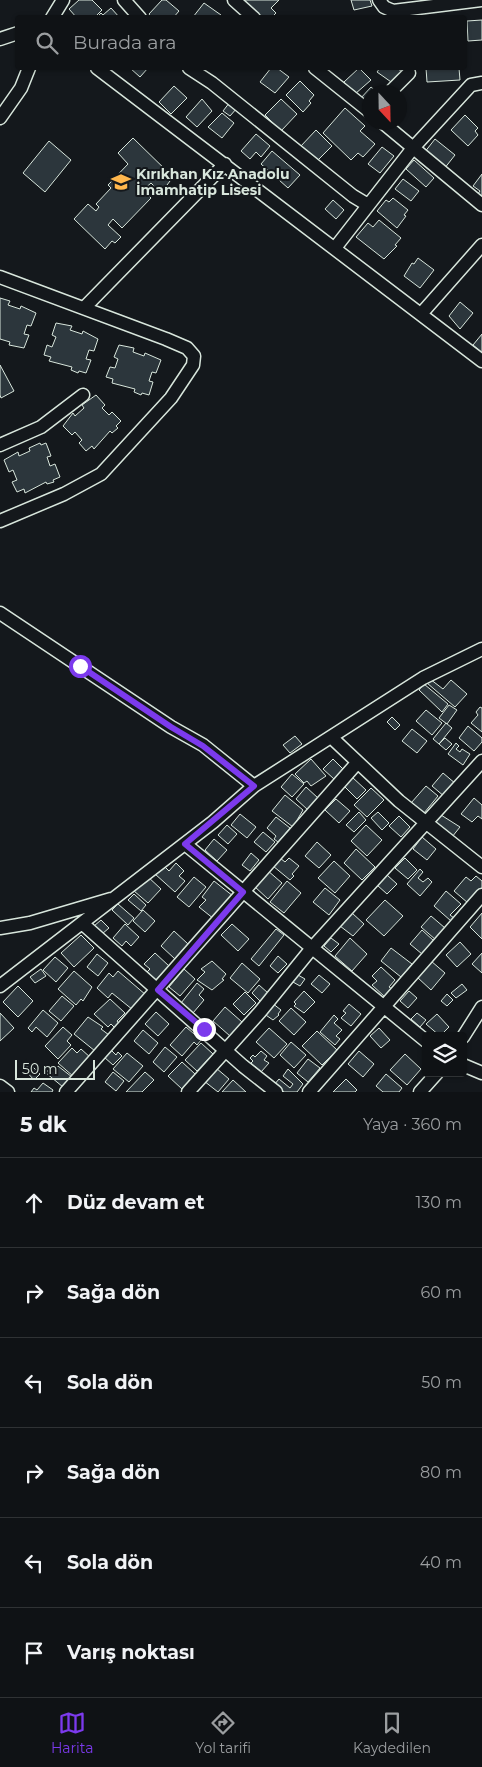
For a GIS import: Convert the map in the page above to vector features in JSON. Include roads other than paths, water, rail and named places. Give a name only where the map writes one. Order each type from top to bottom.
[{"type":"street","points":[[54,15],[63,0]]},
{"type":"street","points":[[124,0],[137,15]]},
{"type":"street","points":[[234,0],[251,15]]},
{"type":"street","points":[[380,0],[384,7],[393,11],[482,0]]},
{"type":"street","points":[[0,39],[15,34]]},
{"type":"street","points":[[0,118],[21,88],[28,70]]},
{"type":"street","points":[[100,70],[482,361]]},
{"type":"street","points":[[192,70],[212,82],[352,196],[368,205]]},
{"type":"street","points":[[318,70],[362,106]]},
{"type":"street","points":[[397,85],[409,73]]},
{"type":"street","points":[[336,248],[414,148],[472,85],[482,83]]},
{"type":"street","points":[[392,130],[482,205]]},
{"type":"street","points":[[84,308],[225,164]]},
{"type":"street","points":[[421,314],[482,245]]},
{"type":"street","points":[[0,276],[187,348],[194,356],[193,365],[171,398],[101,474],[64,494],[0,521]]},
{"type":"street","points":[[0,445],[41,427],[82,395]]},
{"type":"street","points":[[0,613],[171,727],[203,746],[254,786]]},
{"type":"street","points":[[0,986],[185,844],[254,786],[423,678],[482,649]]},
{"type":"street","points":[[331,737],[357,763],[426,824],[482,867]]},
{"type":"street","points":[[188,1092],[260,1012],[312,948],[482,760]]},
{"type":"street","points":[[66,1092],[357,763]]},
{"type":"street","points":[[185,844],[422,1038]]},
{"type":"street","points":[[309,1092],[482,895]]},
{"type":"street","points":[[0,928],[30,923],[117,897]]},
{"type":"street","points":[[83,924],[276,1092]]},
{"type":"street","points":[[466,1032],[482,1007]]},
{"type":"street","points":[[467,1067],[482,1073]]},
{"type":"street","points":[[420,1092],[433,1077]]},
{"type":"street","points":[[0,1086],[8,1092]]},
{"type":"place","name":"Kırıkhan Kız Anadolu İmamhatip Lisesi","points":[[121,182]]}]
